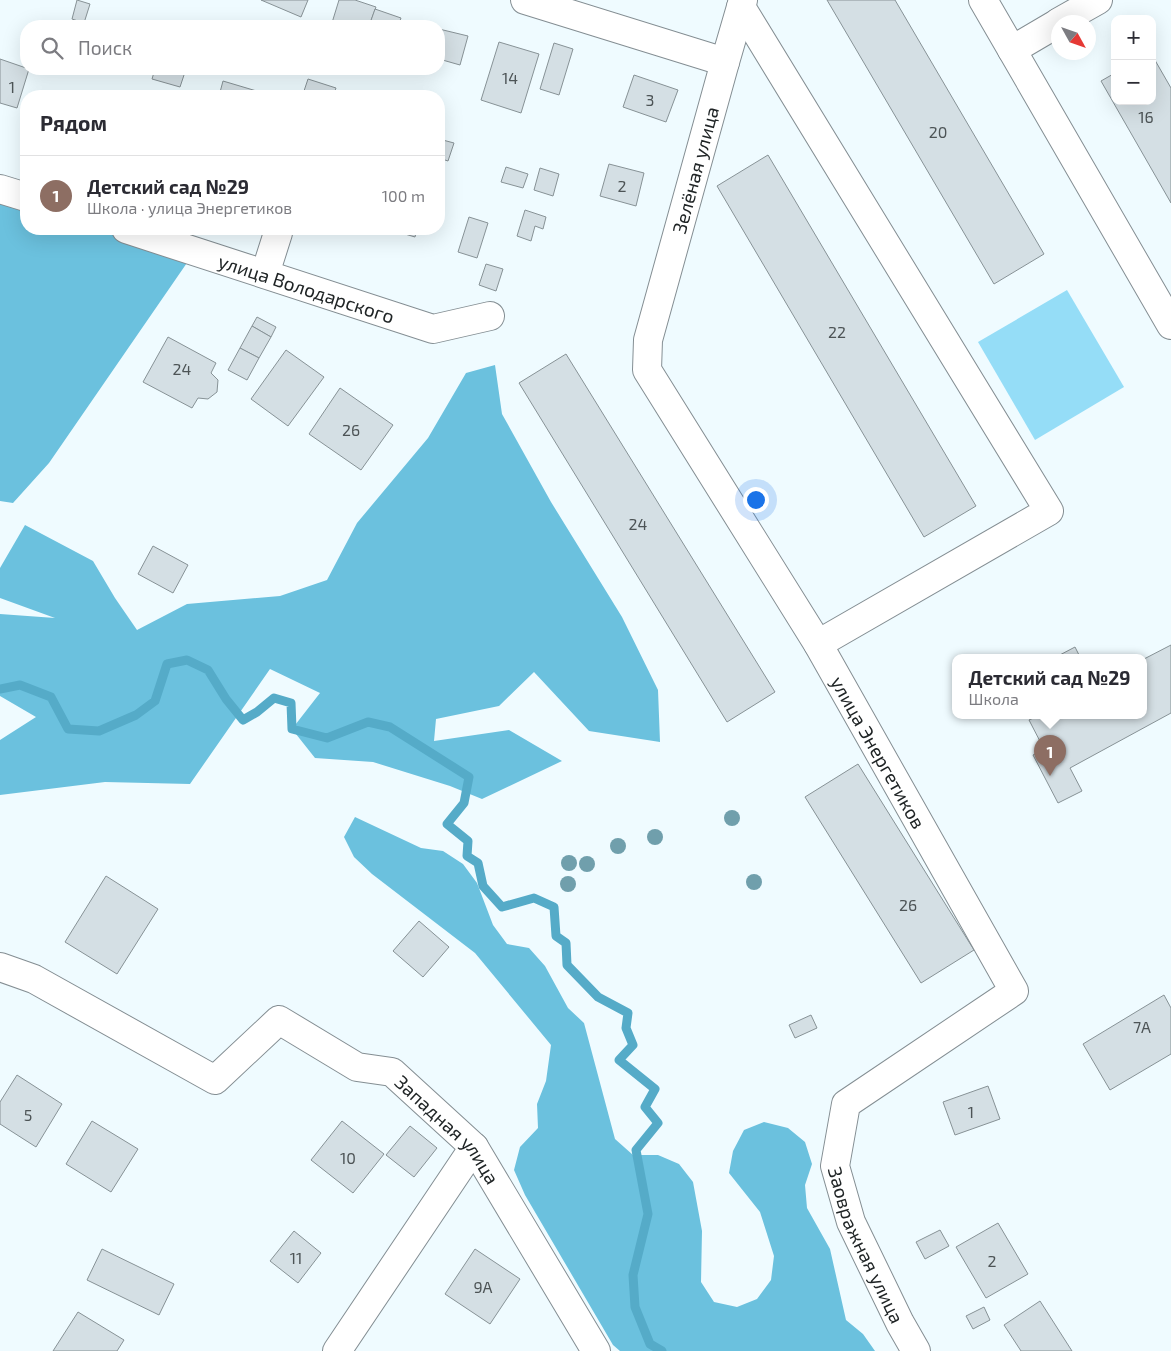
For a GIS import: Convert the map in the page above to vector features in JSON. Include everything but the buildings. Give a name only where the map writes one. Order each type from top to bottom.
[{"type":"street","points":[[525,0],[724,62]]},
{"type":"street","points":[[983,0],[1171,325]]},
{"type":"street","points":[[1073,15],[1098,0]]},
{"type":"street","points":[[742,4],[1049,511],[818,644]]},
{"type":"street","name":"Зелёная улица","points":[[648,340],[724,62],[742,4]]},
{"type":"street","points":[[1012,50],[1051,28]]},
{"type":"street","points":[[0,189],[20,196]]},
{"type":"street","name":"улица Володарского","points":[[169,235],[183,237],[265,274],[433,329],[490,316]]},
{"type":"street","points":[[265,274],[277,235]]},
{"type":"street","name":"улица Энергетиков","points":[[648,340],[648,370],[818,644],[1014,991],[846,1104]]},
{"type":"street","name":"Западная улица","points":[[0,967],[34,979],[215,1080],[279,1020],[357,1067],[392,1072],[474,1147],[596,1351]]},
{"type":"street","name":"Заовражная улица","points":[[846,1104],[836,1166],[850,1222],[900,1324],[916,1351]]},
{"type":"street","points":[[337,1351],[474,1147]]},
{"type":"shaded area","points":[[0,193],[20,200],[20,235],[124,235],[191,257],[49,463],[13,503],[0,501]]},
{"type":"shaded area","points":[[1067,290],[1124,387],[1035,440],[978,342]]},
{"type":"shaded area","points":[[495,365],[502,414],[551,502],[622,617],[658,690],[660,742],[589,731],[534,672],[499,706],[436,719],[434,741],[509,730],[562,761],[482,799],[450,786],[373,762],[315,758],[292,729],[320,693],[270,669],[190,784],[105,782],[0,795],[0,740],[36,717],[0,696],[0,614],[55,618],[0,598],[0,568],[25,525],[93,561],[137,630],[187,604],[280,596],[327,580],[357,523],[428,438],[466,373]]},
{"type":"shaded area","points":[[355,817],[421,848],[443,851],[463,864],[477,883],[493,925],[507,944],[529,948],[545,966],[568,1008],[584,1023],[615,1139],[633,1155],[658,1155],[679,1164],[693,1182],[702,1231],[701,1282],[714,1302],[737,1307],[757,1299],[771,1280],[774,1256],[760,1212],[729,1173],[733,1151],[744,1130],[764,1122],[788,1128],[805,1142],[812,1164],[805,1185],[807,1208],[830,1249],[846,1320],[863,1334],[875,1351],[620,1351],[613,1345],[525,1195],[514,1170],[520,1147],[538,1128],[537,1104],[546,1081],[551,1045],[475,953],[372,874],[354,857],[344,837]]},
{"type":"waterway","points":[[0,689],[20,685],[51,697],[68,729],[99,731],[136,715],[155,701],[167,664],[187,660],[208,670],[226,699],[243,720],[257,712],[274,698],[291,703],[292,729],[327,738],[368,722],[390,727],[469,777],[464,803],[447,824],[468,841],[467,856],[478,863],[483,886],[502,907],[534,898],[554,907],[556,936],[566,943],[567,965],[598,997],[628,1013],[626,1028],[633,1045],[619,1060],[655,1089],[645,1107],[658,1123],[636,1150],[648,1214],[633,1275],[635,1307],[650,1344],[662,1351]]},
{"type":"place","name":"Детский сад №29","points":[[1050,776]]}]
